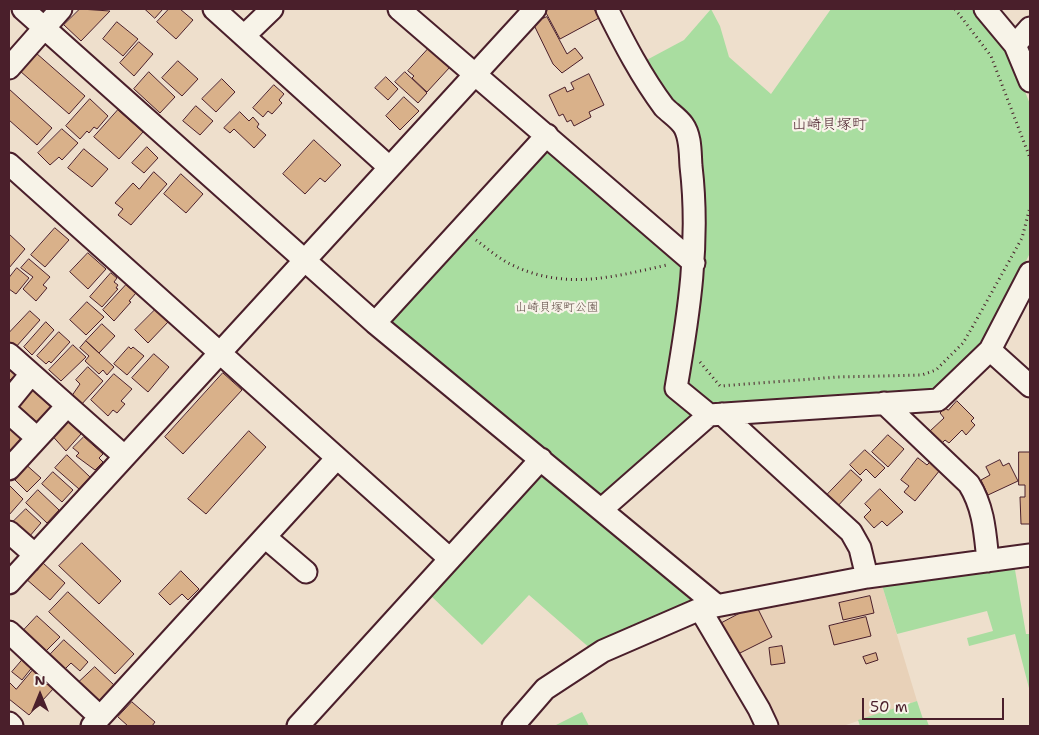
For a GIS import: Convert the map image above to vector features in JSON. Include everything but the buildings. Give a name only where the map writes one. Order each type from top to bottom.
[{"type":"street","points":[[23,9],[375,323],[602,509],[708,606],[767,726]]},
{"type":"street","points":[[9,68],[62,9]]},
{"type":"street","points":[[214,9],[389,167]]},
{"type":"street","points":[[244,36],[272,9]]},
{"type":"street","points":[[399,9],[689,259]]},
{"type":"street","points":[[9,583],[123,456],[305,261],[535,9]]},
{"type":"street","points":[[607,9],[633,61],[665,108],[683,125],[688,139],[695,201],[689,259],[690,309],[676,388],[715,415],[851,532],[860,548],[866,577]]},
{"type":"street","points":[[985,9],[1015,45],[1030,81]]},
{"type":"street","points":[[1015,45],[1030,28]]},
{"type":"street","points":[[375,323],[547,135]]},
{"type":"street","points":[[9,164],[450,559]]},
{"type":"street","points":[[602,509],[715,415],[938,400],[990,350],[1030,273]]},
{"type":"street","points":[[990,350],[1030,386]]},
{"type":"street","points":[[9,354],[123,456]]},
{"type":"street","points":[[9,401],[31,374]]},
{"type":"street","points":[[884,403],[969,484],[977,496],[983,517],[988,561]]},
{"type":"street","points":[[9,469],[67,406]]},
{"type":"street","points":[[9,413],[37,438]]},
{"type":"street","points":[[9,632],[96,722],[337,458]]},
{"type":"street","points":[[298,726],[541,459]]},
{"type":"street","points":[[9,532],[34,554]]},
{"type":"street","points":[[265,537],[306,572]]},
{"type":"street","points":[[513,726],[546,688],[603,651],[708,606],[866,577],[1030,555]]},
{"type":"street","points":[[9,723],[12,726]]},
{"type":"path","points":[[955,9],[991,56],[1030,158]]},
{"type":"path","points":[[698,361],[720,386],[838,377],[922,375],[936,370],[963,343],[973,326],[1022,238],[1030,207]]},
{"type":"path","points":[[461,229],[510,264],[555,280],[608,278],[676,264],[689,259]]},
{"type":"shaded area","points":[[881,582],[917,701],[843,726],[773,726],[710,612]]},
{"type":"green space","points":[[711,9],[720,26],[729,57],[771,94],[831,9],[974,9],[1011,57],[1030,104],[1030,253],[984,345],[933,391],[711,406],[686,388],[695,140],[641,63],[684,40]]},
{"type":"green space","name":"山崎貝塚町公園","points":[[544,147],[686,264],[670,389],[691,409],[691,418],[604,494],[595,493],[389,324],[388,315]]},
{"type":"green space","points":[[538,476],[547,476],[693,597],[692,605],[592,650],[529,595],[482,645],[429,594]]},
{"type":"green space","points":[[1014,564],[1026,634],[1030,634],[1030,692],[1015,634],[969,646],[967,638],[993,631],[987,611],[897,634],[881,582]]},
{"type":"green space","points":[[917,701],[923,719],[926,718],[929,726],[860,726],[858,720]]},
{"type":"green space","points":[[582,712],[589,726],[554,726]]},
{"type":"district","name":"山崎貝塚町","points":[[829,125]]}]
